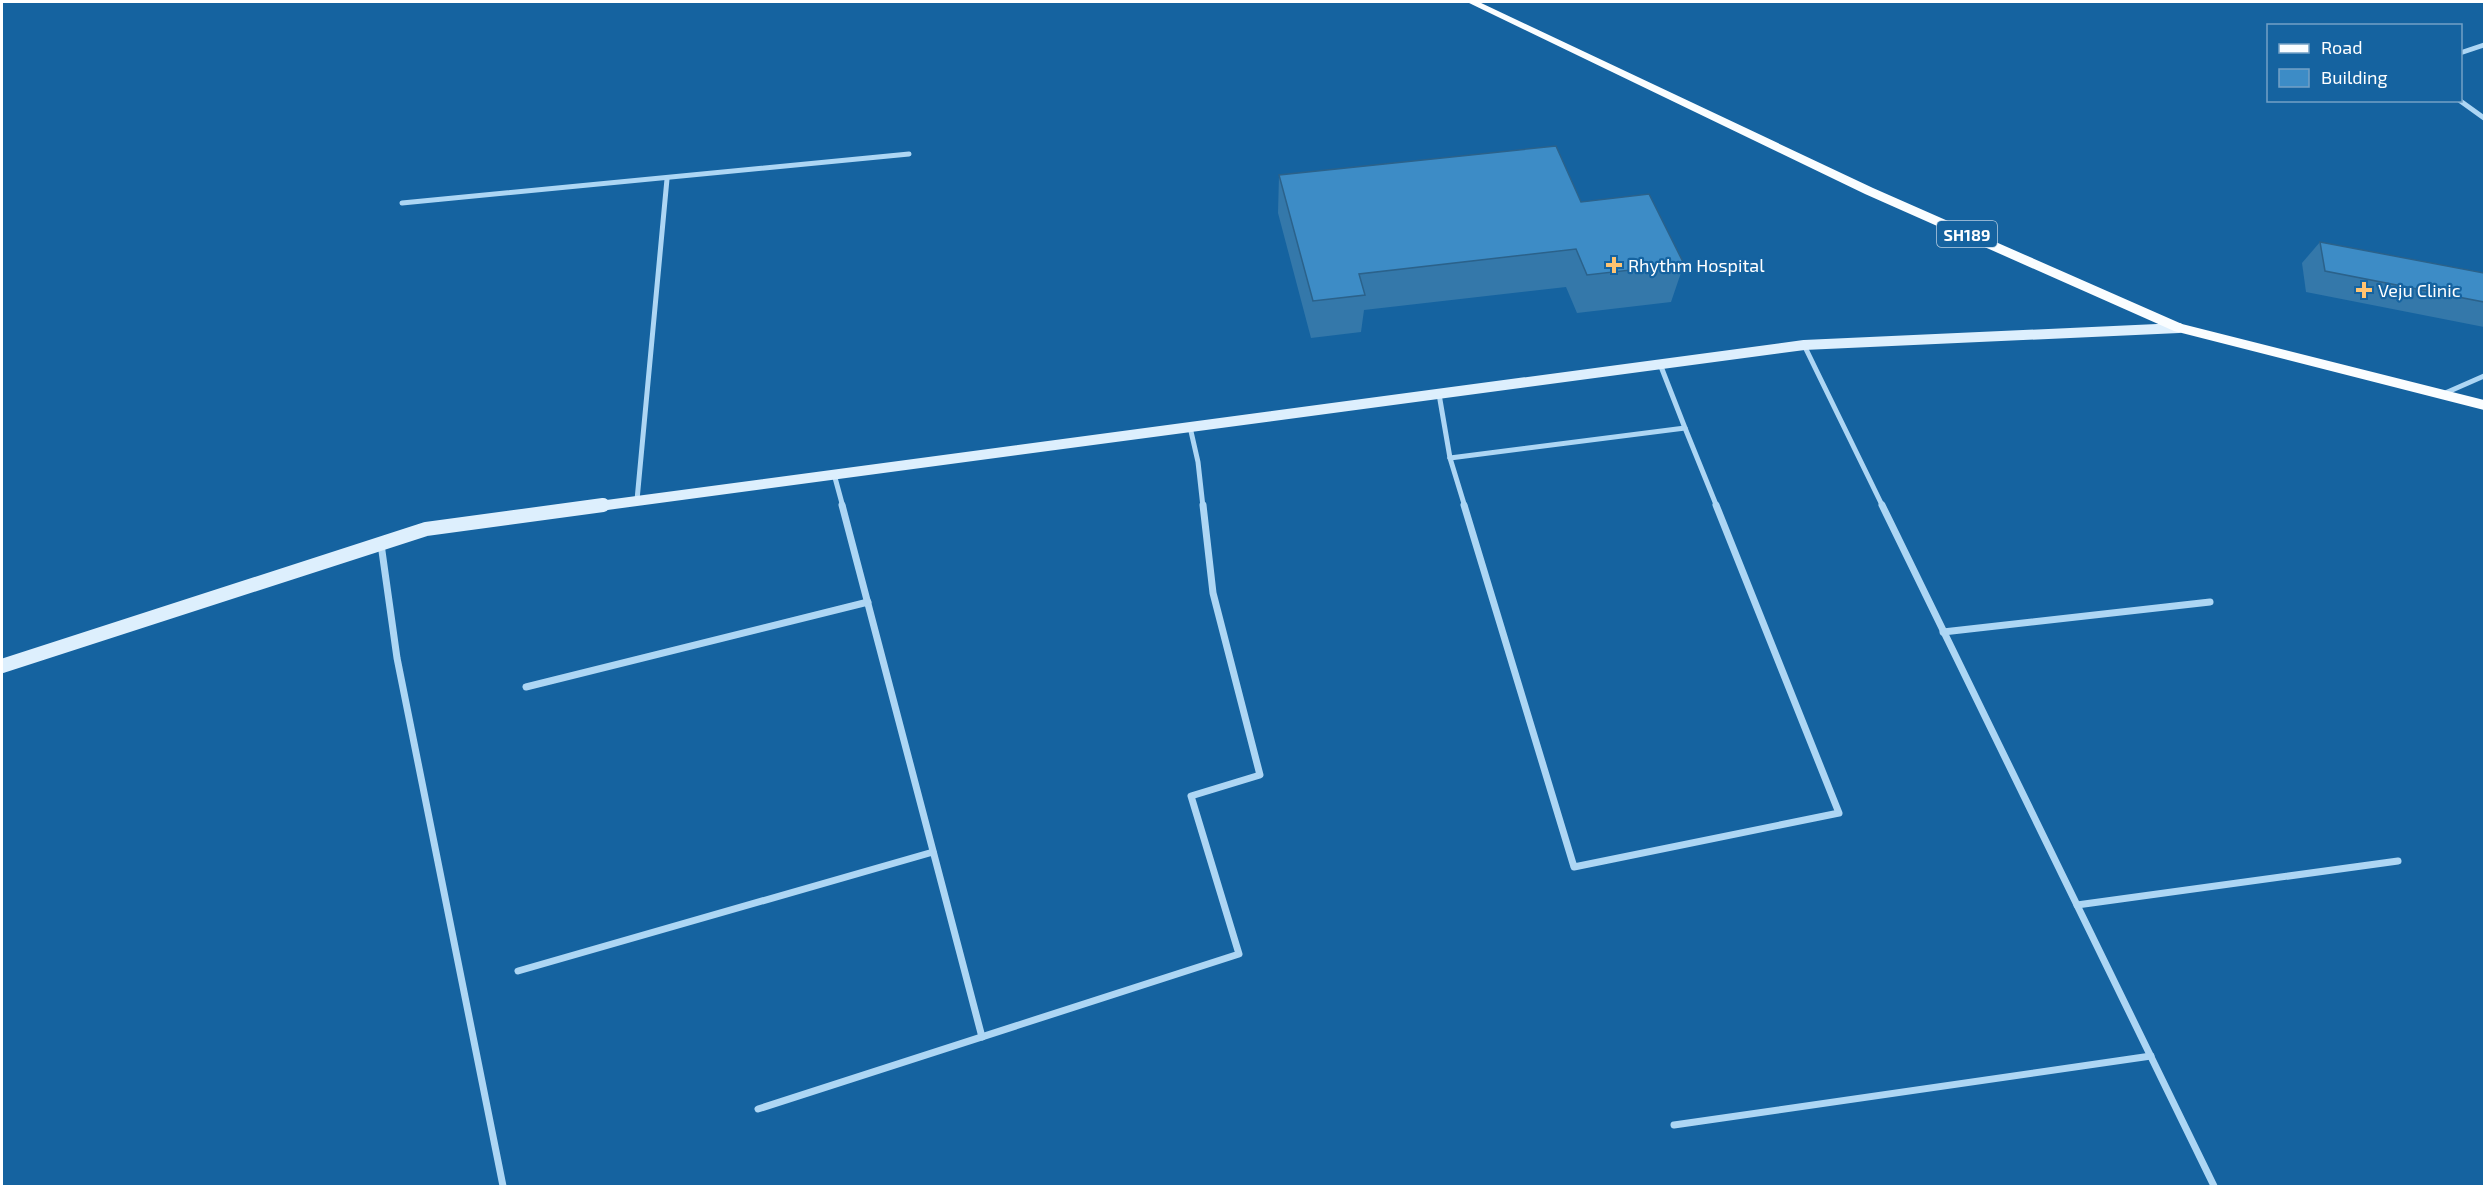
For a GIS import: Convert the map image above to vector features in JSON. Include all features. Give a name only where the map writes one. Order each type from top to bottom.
[{"type":"main road","name":"SH189","points":[[1472,2],[1869,191],[2179,328],[2484,405]]},
{"type":"street","points":[[2462,52],[2484,45]]},
{"type":"street","points":[[2462,102],[2484,118]]},
{"type":"street","points":[[402,203],[909,154]]},
{"type":"street","points":[[637,500],[667,179]]},
{"type":"street","points":[[2,666],[426,529],[1804,345],[2179,328]]},
{"type":"street","points":[[1804,345],[2214,1186]]},
{"type":"street","points":[[1440,393],[1450,458],[1574,867],[1839,813],[1660,364]]},
{"type":"street","points":[[2442,394],[2484,376]]},
{"type":"street","points":[[758,1109],[1239,954],[1191,796],[1260,775],[1213,593],[1198,462],[1190,427]]},
{"type":"street","points":[[1450,458],[1685,428]]},
{"type":"street","points":[[834,474],[982,1037]]},
{"type":"street","points":[[381,543],[396,658],[503,1186]]},
{"type":"street","points":[[526,687],[868,602]]},
{"type":"street","points":[[1943,632],[2210,603]]},
{"type":"street","points":[[518,971],[933,852]]},
{"type":"street","points":[[2077,905],[2398,861]]},
{"type":"street","points":[[1674,1125],[2151,1056]]},
{"type":"building","points":[[1556,146],[1581,202],[1649,194],[1684,264],[1587,275],[1576,249],[1359,274],[1365,295],[1313,301],[1279,175]]},
{"type":"building","points":[[2320,242],[2484,273],[2484,302],[2325,271]]},
{"type":"place","name":"Rhythm Hospital","points":[[1614,265]]},
{"type":"place","name":"Veju Clinic","points":[[2364,290]]}]
